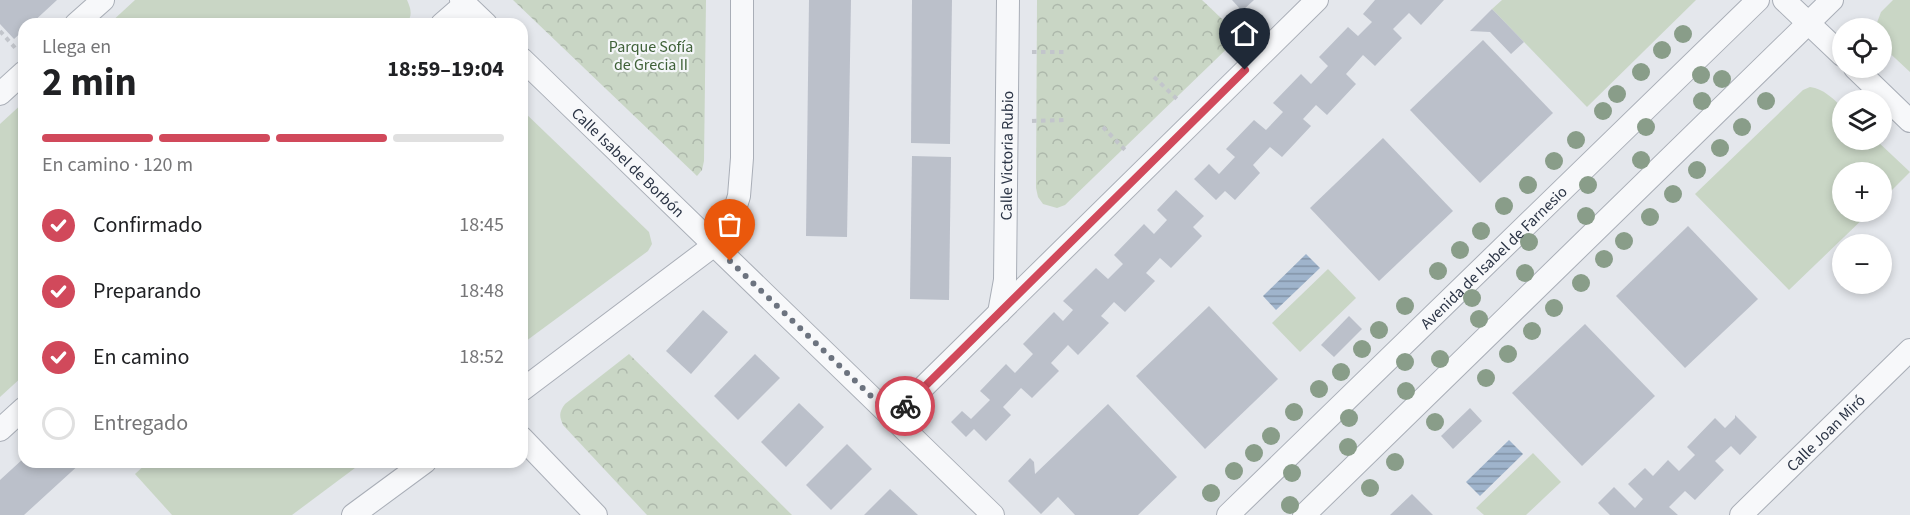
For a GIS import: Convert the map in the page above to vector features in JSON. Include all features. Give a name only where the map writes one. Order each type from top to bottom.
[{"type":"street","points":[[83,18],[103,0]]},
{"type":"street","points":[[528,385],[713,246],[730,225],[739,196],[742,158],[742,0]]},
{"type":"street","name":"Calle Victoria Rubio","points":[[999,313],[1005,280],[1008,0]]},
{"type":"street","points":[[893,417],[1317,0]]},
{"type":"street","name":"Avenida de Isabel de Farnesio","points":[[1228,515],[1758,0]]},
{"type":"street","points":[[1784,0],[1832,45]]},
{"type":"street","points":[[1304,515],[1832,0]]},
{"type":"street","points":[[448,18],[463,2],[480,18]]},
{"type":"street","name":"Calle Isabel de Borbón","points":[[528,65],[993,515]]},
{"type":"street","points":[[0,94],[18,68]]},
{"type":"street","points":[[1865,78],[1910,121]]},
{"type":"street","name":"Calle Joan Miró","points":[[1741,515],[1910,350]]},
{"type":"street","points":[[0,430],[18,414]]},
{"type":"street","points":[[528,444],[596,515]]},
{"type":"street","points":[[353,515],[417,468]]},
{"type":"path","points":[[0,31],[18,56]]},
{"type":"path","points":[[1032,52],[1065,52]]},
{"type":"path","points":[[1154,77],[1179,101]]},
{"type":"path","points":[[1032,121],[1066,120]]},
{"type":"path","points":[[1102,127],[1126,151]]},
{"type":"green space","points":[[135,0],[407,0],[411,12],[410,18],[116,18]]},
{"type":"green space","name":"Parque Sofía de Grecia II","points":[[513,0],[706,0],[704,161],[702,170],[697,176]]},
{"type":"green space","points":[[1037,0],[1202,0],[1240,36],[1065,205],[1057,208],[1043,204],[1036,188]]},
{"type":"green space","points":[[1502,0],[1696,0],[1587,107],[1492,9]]},
{"type":"green space","points":[[1893,0],[1910,0],[1910,72],[1892,55],[1892,18],[1879,18],[1881,12]]},
{"type":"green space","points":[[1810,87],[1815,88],[1832,98],[1832,150],[1887,150],[1910,172],[1892,190],[1892,162],[1832,162],[1832,222],[1860,222],[1847,234],[1832,234],[1832,249],[1789,290],[1695,194],[1803,90]]},
{"type":"green space","points":[[18,108],[18,380],[0,397],[0,124]]},
{"type":"green space","points":[[528,116],[649,232],[652,244],[648,251],[528,340]]},
{"type":"green space","points":[[1328,269],[1356,298],[1300,352],[1272,323]]},
{"type":"green space","points":[[629,354],[792,515],[647,515],[563,425],[560,417],[565,404]]},
{"type":"green space","points":[[1533,453],[1561,482],[1526,515],[1484,515],[1476,508]]},
{"type":"green space","points":[[142,468],[355,468],[292,515],[172,515],[135,474]]},
{"type":"water","points":[[1306,254],[1320,268],[1276,310],[1263,296]]},
{"type":"water","points":[[1509,440],[1523,454],[1480,496],[1466,482]]},
{"type":"building","points":[[0,0],[57,0],[38,18],[18,18],[18,35],[14,39],[0,24]]},
{"type":"building","points":[[809,0],[851,0],[847,237],[806,236]]},
{"type":"building","points":[[912,0],[952,0],[950,144],[911,143]]},
{"type":"building","points":[[1232,0],[1254,0],[1242,11]]},
{"type":"building","points":[[1375,0],[1444,0],[1421,25],[1409,13],[1393,29],[1402,38],[1375,66],[1363,55],[1346,74],[1356,84],[1327,115],[1316,105],[1303,119],[1311,126],[1282,157],[1270,147],[1253,165],[1260,173],[1235,200],[1225,191],[1216,200],[1194,179],[1209,164],[1219,174],[1235,157],[1226,149],[1254,120],[1266,130],[1283,112],[1273,103],[1301,74],[1311,84],[1328,66],[1319,57],[1348,27],[1358,36],[1372,22],[1363,14]]},
{"type":"building","points":[[1492,9],[1524,42],[1511,54],[1490,32],[1470,31]]},
{"type":"building","points":[[1483,40],[1553,113],[1480,183],[1410,110]]},
{"type":"building","points":[[1383,138],[1453,211],[1379,281],[1310,208]]},
{"type":"building","points":[[912,156],[951,157],[949,300],[910,299]]},
{"type":"building","points":[[1176,190],[1204,216],[1193,227],[1202,236],[1171,268],[1160,258],[1146,273],[1155,281],[1125,312],[1114,302],[1101,316],[1109,323],[1078,355],[1068,345],[1051,363],[1059,371],[1032,398],[1021,388],[1003,407],[1011,415],[986,441],[974,429],[966,437],[951,422],[962,411],[971,419],[990,400],[980,391],[1006,364],[1015,373],[1033,354],[1023,344],[1054,312],[1063,321],[1073,310],[1063,301],[1096,268],[1108,279],[1123,264],[1114,255],[1144,224],[1154,234],[1167,220],[1157,210]]},
{"type":"building","points":[[1688,226],[1758,299],[1685,368],[1616,296]]},
{"type":"building","points":[[1209,306],[1278,379],[1205,449],[1136,376]]},
{"type":"building","points":[[703,310],[728,332],[691,374],[666,351]]},
{"type":"building","points":[[1349,316],[1362,329],[1334,357],[1321,345]]},
{"type":"building","points":[[1585,324],[1655,396],[1582,466],[1512,393]]},
{"type":"building","points":[[755,354],[780,378],[738,420],[714,396]]},
{"type":"building","points":[[799,403],[824,427],[786,467],[761,442]]},
{"type":"building","points":[[1108,404],[1177,477],[1138,515],[1075,515],[1058,497],[1041,514],[1008,481],[1030,458],[1034,462],[1035,474]]},
{"type":"building","points":[[1470,408],[1482,421],[1453,449],[1441,436]]},
{"type":"building","points":[[1735,415],[1757,437],[1740,455],[1731,446],[1715,461],[1724,470],[1695,500],[1685,491],[1669,507],[1678,515],[1610,515],[1598,503],[1614,487],[1635,508],[1643,499],[1628,484],[1645,468],[1653,476],[1668,460],[1679,471],[1695,455],[1687,447],[1715,418],[1725,428],[1735,418]]},
{"type":"building","points":[[847,444],[872,469],[831,510],[806,485]]},
{"type":"building","points":[[18,464],[18,468],[75,468],[24,515],[0,515],[0,480]]},
{"type":"building","points":[[890,489],[918,515],[864,515]]},
{"type":"building","points":[[1412,494],[1433,515],[1390,515]]},
{"type":"way so far","points":[[730,261],[893,417],[905,406]]},
{"type":"route","points":[[905,406],[1245,70]]}]
